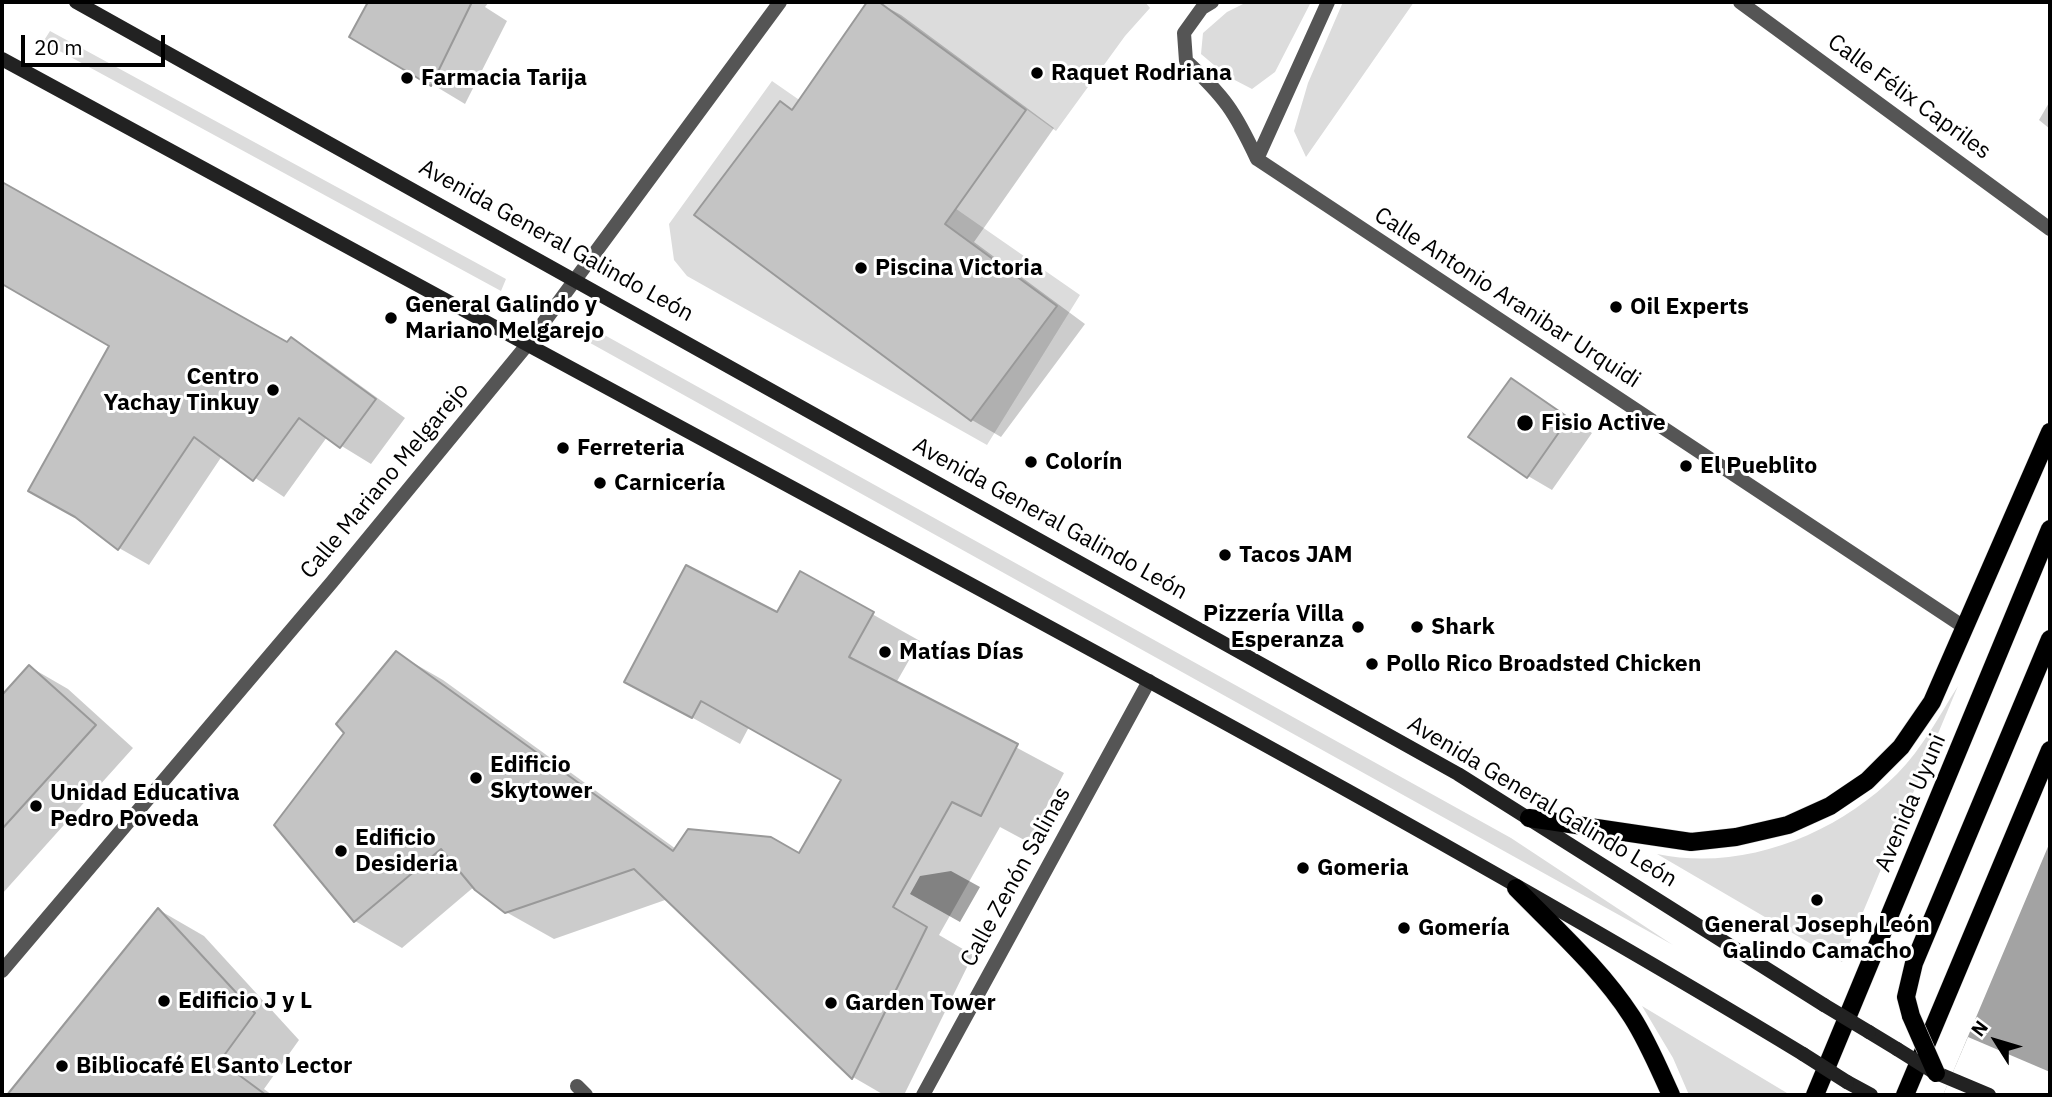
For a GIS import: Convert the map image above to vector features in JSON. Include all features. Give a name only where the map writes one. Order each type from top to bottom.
[{"type":"main road","name":"Avenida General Galindo León","points":[[76,2],[1458,774],[1868,1032],[1941,1075],[1989,1095]]},
{"type":"main road","points":[[2,59],[1149,681],[1517,888],[1598,930],[1871,1095]]},
{"type":"main road","points":[[1529,818],[1691,842],[1736,837],[1788,825],[1830,806],[1867,781],[1901,747],[1932,702],[2050,432]]},
{"type":"main road","name":"Avenida Uyuni","points":[[1815,1095],[2050,529]]},
{"type":"main road","points":[[1941,1075],[1911,1016],[1906,997],[1914,963],[2050,639]]},
{"type":"main road","points":[[1905,1095],[2050,750]]},
{"type":"main road","points":[[1517,888],[1578,951],[1632,1017],[1654,1055],[1671,1095]]},
{"type":"street","name":"Calle Mariano Melgarejo","points":[[2,971],[332,582],[527,345],[780,2]]},
{"type":"street","points":[[1212,2],[1202,8],[1184,33],[1186,61],[1219,92],[1236,114],[1257,159]]},
{"type":"street","points":[[1257,159],[1328,2]]},
{"type":"street","name":"Calle Félix Capriles","points":[[1740,2],[2050,229]]},
{"type":"street","name":"Calle Antonio Aranibar Urquidi","points":[[1257,159],[1964,627]]},
{"type":"street","name":"Calle Zenón Salinas","points":[[923,1095],[1149,681]]},
{"type":"shaded area","name":"Raquet Rodriana","points":[[879,2],[1145,2],[1150,8],[1125,36],[1056,131]]},
{"type":"shaded area","points":[[1247,2],[1311,2],[1275,72],[1252,89],[1227,76],[1201,54],[1203,33],[1227,12]]},
{"type":"shaded area","points":[[1343,2],[1414,2],[1306,157],[1294,131],[1308,83]]},
{"type":"shaded area","points":[[50,31],[506,279],[501,291],[43,42]]},
{"type":"shaded area","name":"Piscina Victoria","points":[[772,81],[1080,295],[987,445],[687,276],[674,260],[669,224]]},
{"type":"shaded area","points":[[590,327],[1511,838],[1673,945],[583,339]]},
{"type":"shaded area","points":[[1958,686],[1842,962],[1657,854],[1722,858],[1755,853],[1786,844],[1846,815],[1873,796],[1906,764],[1930,732]]},
{"type":"shaded area","points":[[2050,842],[2050,1095],[1943,1095],[1950,1079]]},
{"type":"shaded area","points":[[951,871],[980,887],[960,922],[910,894],[920,876]]},
{"type":"shaded area","points":[[1642,1006],[1787,1093],[1786,1095],[1689,1095],[1673,1058]]},
{"type":"pier","points":[[1968,1037],[2050,1072],[2050,1095],[1943,1095]]},
{"type":"building","points":[[368,2],[472,2],[431,86],[349,37]]},
{"type":"building","name":"Piscina Victoria","points":[[867,2],[879,2],[1026,110],[945,224],[1057,306],[971,421],[694,215],[780,101],[792,110]]},
{"type":"building","points":[[2,182],[287,342],[291,337],[376,399],[340,448],[299,418],[253,481],[194,437],[118,550],[75,517],[28,491],[109,346],[2,284]]},
{"type":"building","points":[[1511,378],[1569,418],[1527,478],[1468,437]]},
{"type":"building","points":[[686,565],[777,612],[800,571],[874,612],[849,657],[1018,744],[981,816],[952,802],[893,907],[927,927],[852,1079],[634,869],[505,913],[475,890],[441,849],[354,922],[274,825],[344,733],[336,724],[396,651],[673,851],[688,829],[771,837],[799,853],[841,780],[701,701],[692,718],[624,682]]},
{"type":"building","points":[[29,665],[96,725],[2,829],[2,695]]},
{"type":"building","name":"Edificio J y L","points":[[158,908],[255,1013],[220,1061],[266,1095],[7,1095]]},
{"type":"place","name":"Raquet Rodriana","points":[[1037,73]]},
{"type":"place","name":"Farmacia Tarija","points":[[407,78]]},
{"type":"place","name":"Piscina Victoria","points":[[861,268]]},
{"type":"place","name":"Oil Experts","points":[[1616,307]]},
{"type":"place","name":"General Galindo y Mariano Melgarejo","points":[[391,318]]},
{"type":"place","name":"Centro Yachay Tinkuy","points":[[273,390]]},
{"type":"place","name":"Fisio Active","points":[[1525,423]]},
{"type":"place","name":"Ferreteria","points":[[563,448]]},
{"type":"place","name":"Colorín","points":[[1031,462]]},
{"type":"place","name":"El Pueblito","points":[[1686,466]]},
{"type":"place","name":"Carnicería","points":[[600,483]]},
{"type":"place","name":"Tacos JAM","points":[[1225,555]]},
{"type":"place","name":"Pizzería Villa Esperanza","points":[[1358,627]]},
{"type":"place","name":"Shark","points":[[1417,627]]},
{"type":"place","name":"Matías Días","points":[[885,652]]},
{"type":"place","name":"Pollo Rico Broadsted Chicken","points":[[1372,664]]},
{"type":"place","name":"Edificio Skytower","points":[[476,778]]},
{"type":"place","name":"Unidad Educativa Pedro Poveda","points":[[36,806]]},
{"type":"place","name":"Edificio Desideria","points":[[341,851]]},
{"type":"place","name":"Gomeria","points":[[1303,868]]},
{"type":"place","name":"General Joseph León Galindo Camacho","points":[[1817,900]]},
{"type":"place","name":"Gomería","points":[[1404,928]]},
{"type":"place","name":"Edificio J y L","points":[[164,1001]]},
{"type":"place","name":"Garden Tower","points":[[831,1003]]},
{"type":"place","name":"Bibliocafé El Santo Lector","points":[[62,1066]]}]
